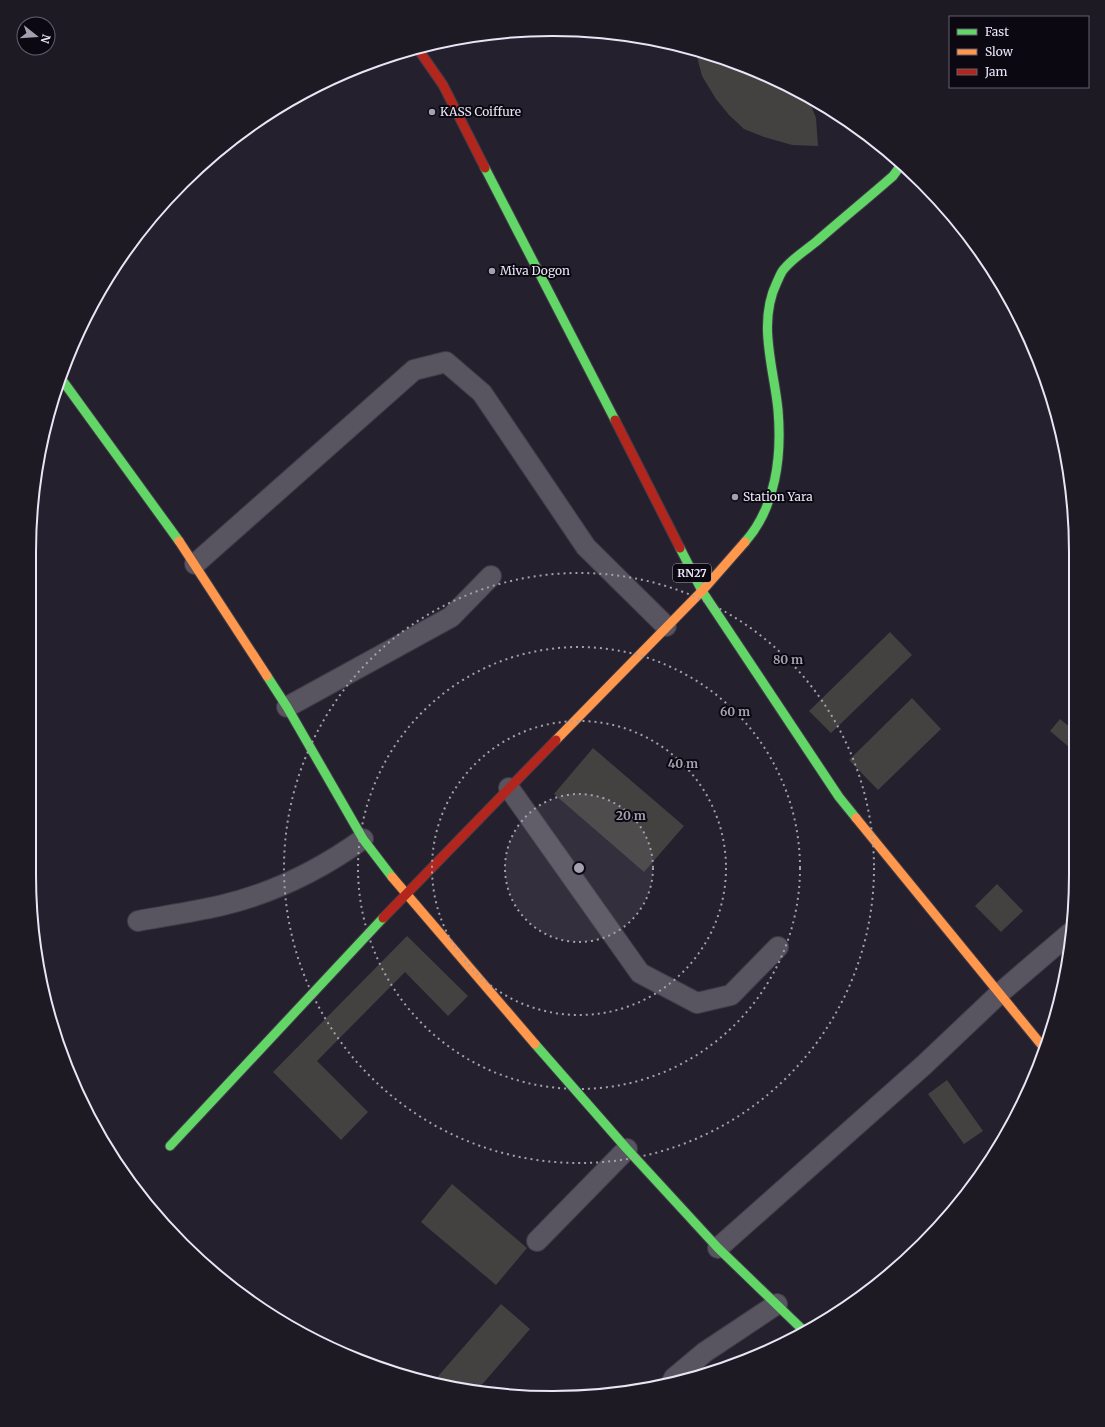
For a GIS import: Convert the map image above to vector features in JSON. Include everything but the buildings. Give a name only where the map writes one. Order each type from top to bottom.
[{"type":"main road","name":"RN27","points":[[421,53],[443,85],[702,591],[839,797],[1041,1044]]},
{"type":"main road","points":[[170,1146],[405,894],[666,626],[702,591],[754,532],[767,504],[777,473],[780,446],[778,410],[768,342],[767,318],[772,293],[784,269],[893,176],[898,169]]},
{"type":"main road","points":[[64,383],[195,564],[287,707],[363,839],[405,894],[627,1149],[718,1248],[801,1328]]},
{"type":"street","points":[[195,564],[414,370],[446,362],[482,393],[586,547],[666,626]]},
{"type":"street","points":[[287,707],[451,617],[491,576]]},
{"type":"street","points":[[509,788],[640,973],[697,1002],[731,995],[778,946]]},
{"type":"street","points":[[138,921],[221,905],[260,893],[303,876],[337,858],[363,839]]},
{"type":"street","points":[[718,1248],[924,1065],[1000,993],[1065,937]]},
{"type":"street","points":[[536,1241],[627,1149]]},
{"type":"street","points":[[678,1375],[705,1352],[777,1304]]},
{"type":"traffic: fast","points":[[485,168],[615,420]]},
{"type":"traffic: fast","points":[[745,542],[764,513],[775,480],[779,445],[779,427],[767,329],[771,298],[777,282],[781,273],[791,261],[817,241],[893,176],[898,169]]},
{"type":"traffic: fast","points":[[64,383],[179,541]]},
{"type":"traffic: fast","points":[[680,548],[702,591],[839,797],[856,818]]},
{"type":"traffic: fast","points":[[267,676],[287,707],[363,839],[392,877]]},
{"type":"traffic: fast","points":[[170,1146],[383,918]]},
{"type":"traffic: fast","points":[[535,1044],[627,1149],[718,1248],[800,1328]]},
{"type":"traffic: slow","points":[[179,541],[267,676]]},
{"type":"traffic: slow","points":[[556,740],[702,591],[745,542]]},
{"type":"traffic: slow","points":[[856,818],[1041,1044]]},
{"type":"traffic: slow","points":[[392,877],[535,1044]]},
{"type":"traffic: jam","points":[[421,53],[443,85],[485,168]]},
{"type":"traffic: jam","points":[[615,420],[680,548]]},
{"type":"traffic: jam","points":[[383,918],[556,740]]},
{"type":"place","name":"KASS Coiffure","points":[[432,112]]},
{"type":"place","name":"Miva Dogon","points":[[492,271]]},
{"type":"place","name":"Station Yara","points":[[735,497]]}]
